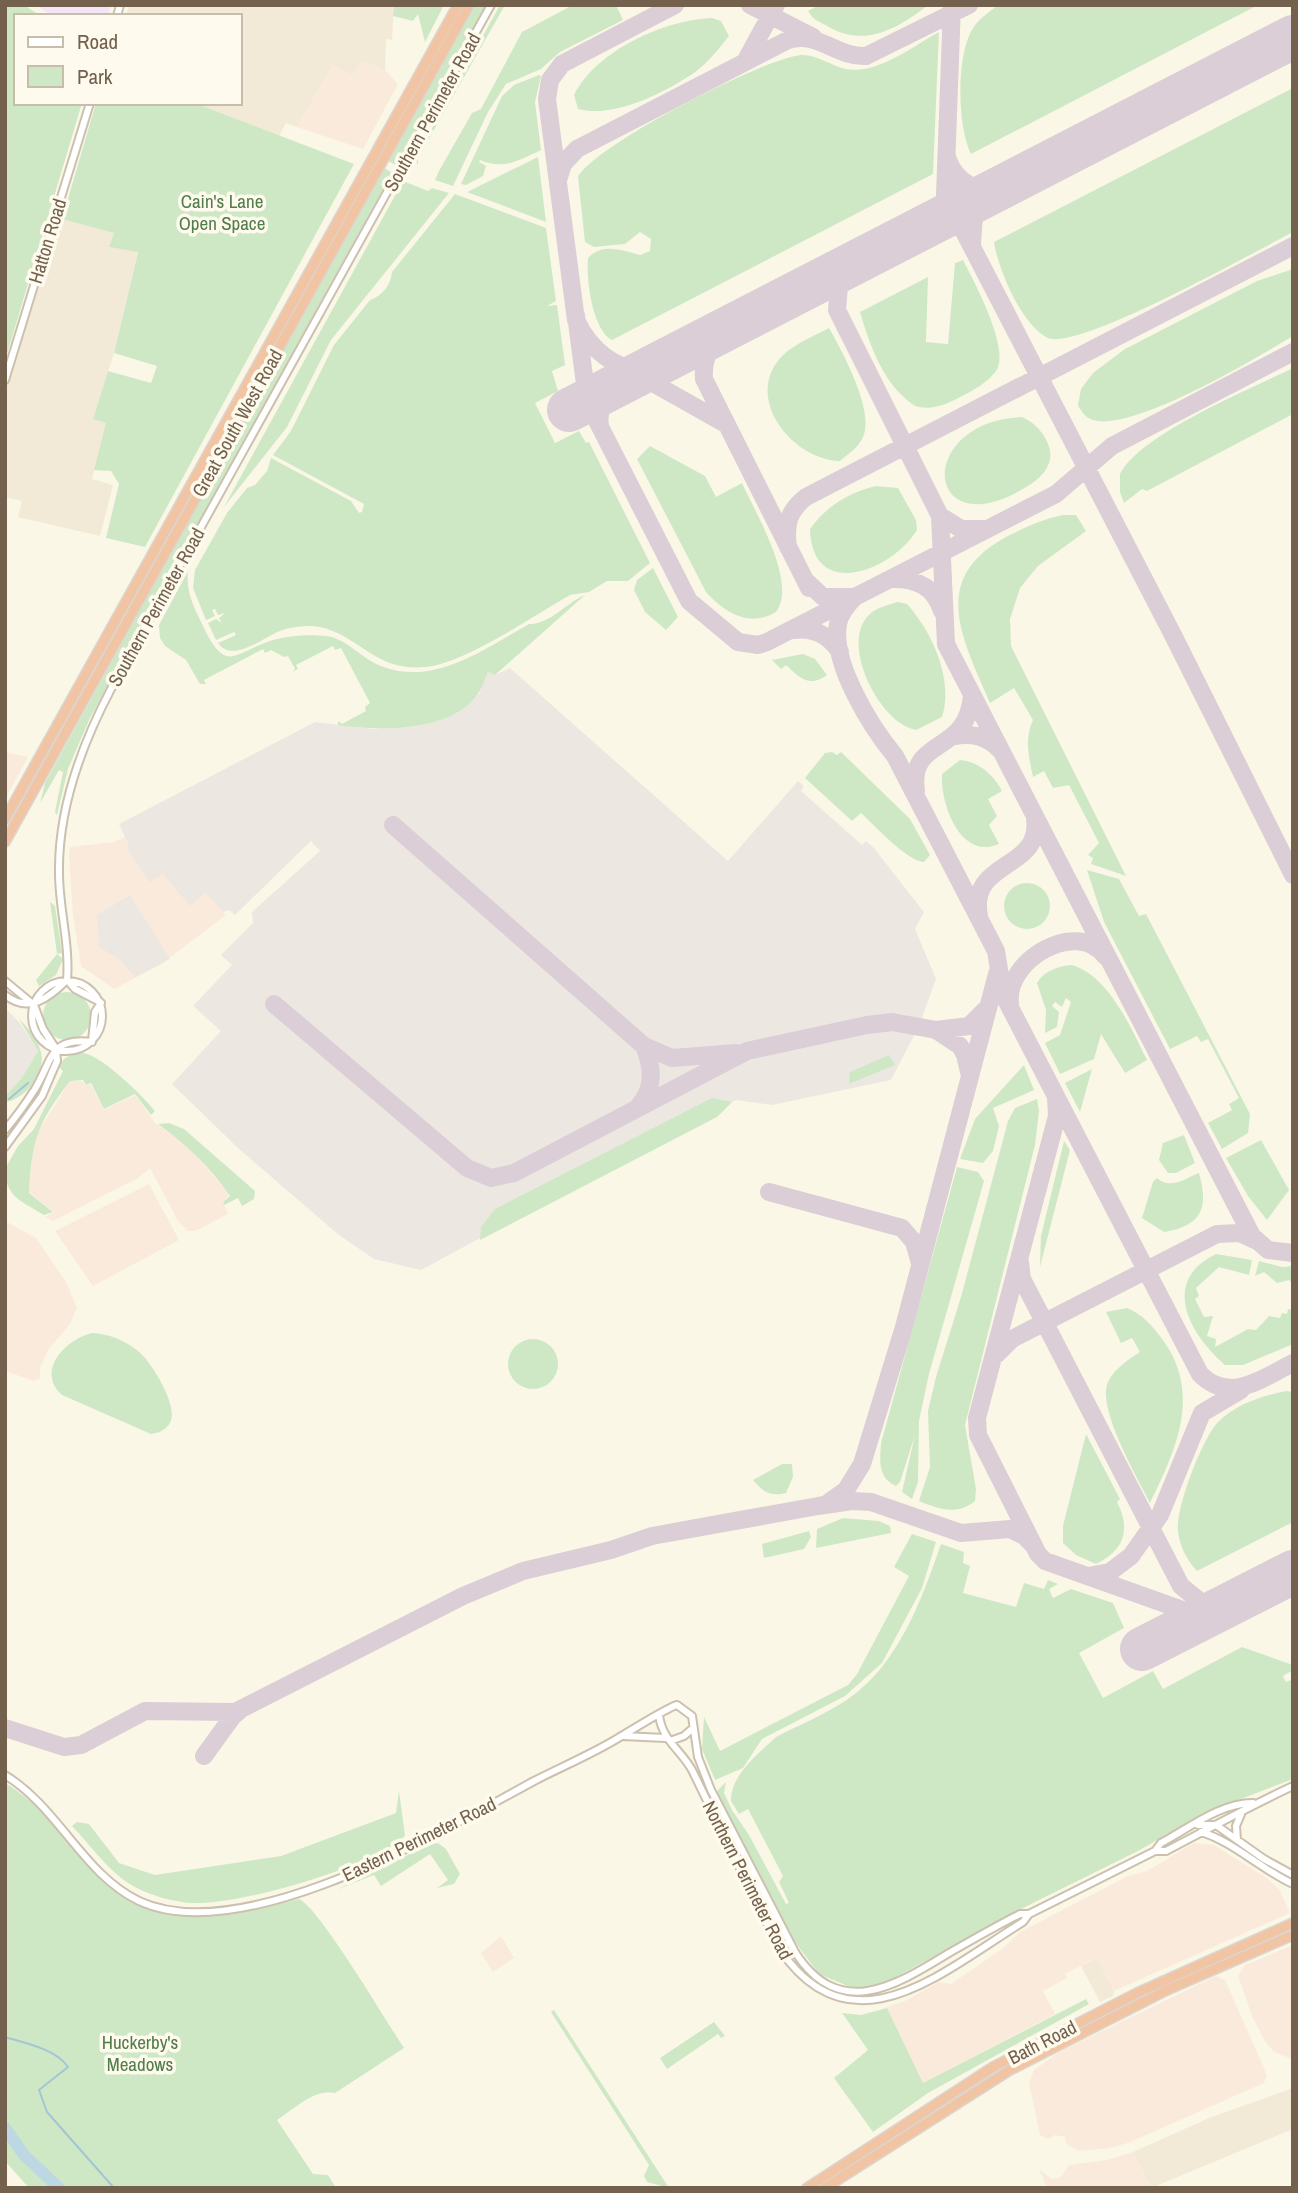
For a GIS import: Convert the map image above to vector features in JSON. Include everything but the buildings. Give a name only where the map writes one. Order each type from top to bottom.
[{"type":"highway","name":"Great South West Road","points":[[5,819],[458,5]]},
{"type":"highway","name":"Great South West Road","points":[[5,842],[470,5]]},
{"type":"highway","name":"Bath Road","points":[[807,2188],[993,2067],[1137,1993],[1293,1923]]},
{"type":"highway","name":"Bath Road","points":[[825,2188],[1010,2070],[1167,1990],[1293,1935]]},
{"type":"street","name":"Southern Perimeter Road","points":[[67,980],[59,851],[68,797],[86,742],[111,689],[491,5]]},
{"type":"street","name":"Hatton Road","points":[[5,380],[89,105]]},
{"type":"street","points":[[5,996],[17,1003],[34,1004],[44,1001],[67,980],[75,989],[101,1003],[101,1026],[92,1042],[66,1043],[47,1059],[35,1090],[5,1130]]},
{"type":"street","points":[[5,981],[34,1004]]},
{"type":"street","points":[[34,1004],[30,1017],[33,1026],[45,1044],[57,1049]]},
{"type":"street","points":[[5,1147],[48,1087],[57,1061],[57,1049]]},
{"type":"street","points":[[623,1736],[667,1739],[684,1736],[693,1728],[692,1716],[681,1706],[670,1706],[659,1715],[667,1739]]},
{"type":"street","name":"Eastern Perimeter Road","points":[[5,1775],[38,1799],[104,1877],[125,1894],[154,1907],[197,1913],[259,1903],[354,1874],[659,1715]]},
{"type":"street","name":"Northern Perimeter Road","points":[[693,1728],[698,1758],[726,1821],[794,1952],[805,1967],[823,1982],[853,1992],[877,1990],[909,1977],[1020,1914],[1029,1914],[1155,1851],[1166,1851],[1241,1814],[1253,1804],[1293,1786]]},
{"type":"street","name":"Northern Perimeter Road","points":[[667,1739],[694,1773],[779,1948],[796,1970],[824,1993],[861,2001],[897,1995],[965,1958],[1023,1922],[1029,1914]]},
{"type":"street","name":"Northern Perimeter Road","points":[[1155,1851],[1161,1843],[1217,1812],[1238,1803],[1253,1804]]},
{"type":"street","points":[[1217,1812],[1216,1825],[1224,1844]]},
{"type":"street","points":[[1237,1840],[1236,1826],[1241,1814]]},
{"type":"street","points":[[1196,1825],[1216,1825],[1293,1875]]},
{"type":"street","points":[[1201,1832],[1293,1884]]},
{"type":"shaded area","points":[[36,5],[111,5],[109,14],[49,14]]},
{"type":"shaded area","points":[[129,5],[394,5],[392,40],[386,39],[385,70],[362,61],[353,76],[333,65],[297,127],[286,123],[279,136],[200,105],[242,105],[242,14],[127,14]]},
{"type":"shaded area","points":[[362,61],[385,70],[398,84],[363,149],[297,127],[333,65],[353,75]]},
{"type":"shaded area","points":[[55,217],[114,233],[109,247],[138,251],[114,353],[93,419],[107,423],[92,479],[113,485],[100,536],[18,517],[22,501],[5,497],[5,372]]},
{"type":"shaded area","points":[[510,668],[728,861],[798,781],[804,786],[801,791],[862,845],[866,841],[873,847],[924,912],[915,929],[936,979],[919,1026],[891,1080],[772,1105],[736,1100],[421,1270],[374,1259],[339,1235],[239,1149],[172,1084],[221,1031],[193,1006],[232,965],[221,955],[253,923],[252,912],[320,851],[311,841],[235,915],[229,910],[223,912],[205,893],[190,906],[163,874],[150,882],[127,849],[129,846],[119,824],[315,722],[374,729],[425,723],[479,694],[488,672],[495,675]]},
{"type":"shaded area","points":[[5,752],[28,757],[5,799]]},
{"type":"shaded area","points":[[125,837],[129,846],[162,874],[205,893],[226,915],[160,965],[114,989],[81,966],[73,915],[69,856],[70,847],[114,842]]},
{"type":"shaded area","points":[[130,895],[170,959],[135,977],[119,959],[99,947],[97,915]]},
{"type":"shaded area","points":[[5,1008],[20,1023],[38,1051],[21,1079],[5,1096]]},
{"type":"shaded area","points":[[70,1081],[82,1081],[86,1086],[90,1084],[104,1110],[135,1095],[155,1123],[187,1145],[229,1194],[223,1202],[228,1214],[195,1231],[188,1231],[178,1221],[150,1168],[138,1178],[53,1221],[45,1217],[54,1212],[29,1192],[32,1156],[37,1133]]},
{"type":"shaded area","points":[[149,1184],[179,1240],[93,1286],[55,1231]]},
{"type":"shaded area","points":[[5,1221],[36,1238],[66,1282],[77,1308],[70,1324],[48,1350],[40,1368],[40,1378],[34,1381],[5,1371]]},
{"type":"shaded area","points":[[1194,1843],[1214,1845],[1268,1879],[1279,1889],[1290,1913],[1114,1991],[1096,1958],[1065,1974],[1067,1978],[1043,1991],[1055,2014],[923,2083],[886,2007],[905,2001],[939,1982],[951,1984],[1002,1949],[1020,1932],[1128,1876],[1147,1871]]},
{"type":"shaded area","points":[[501,1936],[514,1958],[493,1972],[481,1953]]},
{"type":"shaded area","points":[[1293,1945],[1293,2058],[1289,2058],[1274,2052],[1266,2043],[1252,2016],[1238,1976],[1245,1965]]},
{"type":"shaded area","points":[[1097,1958],[1114,1991],[1113,1996],[1100,2002],[1081,1966]]},
{"type":"shaded area","points":[[1216,1976],[1225,1980],[1267,2075],[1264,2083],[1128,2143],[1110,2148],[1078,2151],[1066,2144],[1065,2137],[1055,2135],[1048,2139],[1040,2135],[1029,2083],[1034,2070],[1059,2052]]},
{"type":"shaded area","points":[[1293,2088],[1293,2129],[1151,2188],[1133,2152],[1209,2118]]},
{"type":"shaded area","points":[[1133,2152],[1151,2188],[1047,2188],[1039,2169],[1052,2179],[1060,2178],[1069,2165],[1107,2160]]},
{"type":"green space","points":[[5,5],[24,5],[38,14],[14,14],[14,105],[81,105],[5,361]]},
{"type":"green space","points":[[394,5],[444,5],[425,42],[418,14],[413,21],[393,16]]},
{"type":"green space","points":[[475,5],[487,5],[398,166],[388,161]]},
{"type":"green space","points":[[500,5],[505,5],[418,158],[418,165],[415,159]]},
{"type":"green space","points":[[573,5],[616,5],[623,20],[560,52],[541,69],[506,84],[488,112],[453,186],[435,180],[472,113],[481,109],[522,32]]},
{"type":"green space","points":[[819,5],[928,5],[892,28],[880,33],[854,36],[815,19],[808,11]]},
{"type":"green space","points":[[998,5],[1258,5],[971,154],[966,142],[961,109],[964,55],[973,28]]},
{"type":"green space","points":[[712,18],[721,21],[729,36],[693,74],[634,104],[605,110],[578,109],[574,95],[585,79],[615,51],[653,31],[693,20]]},
{"type":"green space","points":[[939,32],[933,174],[612,340],[605,334],[592,303],[588,258],[607,249],[640,255],[650,251],[651,239],[640,232],[625,244],[594,247],[585,242],[578,177],[591,163],[614,145],[682,106],[781,60],[807,55],[846,69],[870,68],[894,58]]},
{"type":"green space","points":[[541,76],[535,102],[541,150],[518,161],[503,164],[480,160],[479,162],[486,166],[483,176],[466,185],[461,184],[502,96],[514,85]]},
{"type":"green space","points":[[1293,88],[1293,232],[1168,297],[1094,330],[1066,338],[1048,338],[1038,332],[1013,296],[1000,267],[994,242]]},
{"type":"green space","name":"Cain's Lane Open Space","points":[[95,105],[200,105],[354,164],[145,547],[106,538],[119,484],[111,471],[94,470],[106,423],[93,419],[108,371],[151,383],[157,366],[114,353],[138,252],[109,247],[114,233],[62,219]]},
{"type":"green space","points":[[538,157],[546,222],[467,192]]},
{"type":"green space","points":[[383,167],[392,173],[90,718],[68,769],[57,815],[55,812],[63,772],[59,770],[40,803],[45,783]]},
{"type":"green space","points":[[403,181],[428,191],[432,188],[449,193],[331,340],[287,427],[224,507]]},
{"type":"green space","points":[[455,194],[546,228],[556,301],[547,306],[557,305],[565,365],[552,371],[558,391],[535,403],[555,443],[579,431],[586,443],[589,442],[650,563],[628,581],[607,581],[589,592],[570,595],[487,644],[437,665],[416,668],[398,665],[382,660],[329,629],[312,626],[284,630],[240,650],[224,649],[218,643],[236,635],[234,632],[216,640],[208,623],[216,619],[222,623],[219,618],[225,613],[218,615],[215,609],[212,610],[215,616],[206,620],[193,588],[195,570],[227,513],[247,488],[255,485],[267,471],[271,458],[351,501],[359,513],[362,512],[364,504],[273,455],[291,431],[334,345],[370,300],[385,289],[392,272]]},
{"type":"green space","points":[[963,260],[995,332],[999,347],[996,371],[980,386],[951,402],[933,407],[915,406],[904,398],[887,376],[868,338],[860,312],[928,277],[926,342],[948,344],[955,263]]},
{"type":"green space","points":[[1293,269],[1293,336],[1196,390],[1141,414],[1097,421],[1081,411],[1078,405],[1081,389],[1093,373],[1125,349],[1257,281]]},
{"type":"green space","points":[[829,328],[855,381],[865,412],[866,426],[861,441],[840,461],[822,458],[805,450],[790,438],[778,424],[770,407],[768,390],[771,373],[782,356],[798,344]]},
{"type":"green space","points":[[1293,368],[1293,414],[1147,491],[1142,489],[1124,503],[1120,492],[1120,474],[1131,459],[1149,444],[1198,414]]},
{"type":"green space","points":[[1021,417],[1033,423],[1047,442],[1050,456],[1047,468],[1035,482],[1014,494],[984,504],[962,502],[949,491],[945,474],[950,455],[964,437],[987,424]]},
{"type":"green space","points":[[650,446],[705,476],[716,497],[742,483],[778,566],[782,584],[781,599],[776,612],[757,619],[738,616],[721,606],[706,592],[637,459]]},
{"type":"green space","points":[[876,486],[898,488],[916,520],[917,530],[905,545],[873,567],[855,572],[838,572],[824,566],[814,552],[810,529],[823,513],[839,501]]},
{"type":"green space","points":[[1063,515],[1076,515],[1086,531],[1038,566],[1020,588],[1010,619],[1011,646],[1126,876],[1091,864],[1093,858],[1088,855],[1099,843],[1069,785],[1053,788],[1044,771],[1033,777],[1028,741],[1033,720],[1014,688],[990,703],[962,633],[960,590],[968,571],[983,553],[1008,536]]},
{"type":"green space","points":[[653,568],[678,617],[666,630],[645,612],[634,590],[637,580]]},
{"type":"green space","points":[[188,571],[189,593],[197,612],[211,641],[225,656],[240,654],[279,639],[320,635],[340,641],[374,663],[401,671],[439,669],[458,662],[529,624],[544,621],[585,595],[495,675],[488,672],[479,692],[467,705],[452,715],[414,726],[373,728],[338,725],[338,721],[342,724],[366,711],[365,707],[370,703],[341,648],[335,650],[333,646],[296,665],[298,669],[292,672],[295,669],[288,656],[284,657],[271,650],[265,653],[263,649],[204,680],[206,684],[200,684],[186,660],[165,646],[160,638],[159,625]]},
{"type":"green space","points":[[898,602],[907,604],[925,628],[943,672],[945,702],[942,717],[916,730],[902,725],[889,714],[877,699],[861,663],[861,628],[869,615],[879,608]]},
{"type":"green space","points":[[803,654],[815,659],[827,675],[815,681],[805,680],[786,665],[781,669],[772,660]]},
{"type":"green space","points":[[832,752],[837,755],[841,752],[910,819],[930,855],[924,862],[900,850],[861,813],[852,821],[805,778],[825,753]]},
{"type":"green space","points":[[960,760],[985,770],[1002,791],[988,799],[997,816],[989,825],[999,844],[985,847],[973,844],[963,837],[955,826],[945,800],[942,774]]},
{"type":"green space","points":[[1087,870],[1119,879],[1139,916],[1146,914],[1250,1114],[1248,1133],[1222,1149],[1208,1123],[1232,1110],[1229,1104],[1239,1098],[1208,1039],[1201,1042],[1197,1036],[1170,1049],[1104,922]]},
{"type":"green space","points":[[1027,883],[1043,890],[1050,906],[1043,922],[1027,929],[1011,922],[1004,906],[1011,890]]},
{"type":"green space","points":[[50,902],[55,906],[62,953],[57,954]]},
{"type":"green space","points":[[57,954],[63,959],[56,975],[39,986],[36,980]]},
{"type":"green space","points":[[1072,965],[1085,971],[1108,991],[1147,1060],[1125,1073],[1101,1034],[1094,1059],[1060,1074],[1045,1043],[1060,1035],[1071,1002],[1066,998],[1062,1007],[1055,1002],[1052,1006],[1059,1012],[1057,1027],[1045,1033],[1046,1010],[1037,983],[1043,975],[1052,970]]},
{"type":"green space","points":[[67,992],[84,999],[91,1016],[84,1033],[67,1040],[50,1033],[43,1016],[50,999]]},
{"type":"green space","points":[[19,1019],[35,1039],[42,1060],[37,1077],[26,1091],[5,1102],[5,1096],[21,1079],[38,1051]]},
{"type":"green space","points":[[83,1053],[100,1060],[110,1068],[155,1111],[151,1115],[135,1094],[104,1109],[91,1083],[86,1085],[83,1080],[70,1081],[43,1121],[32,1159],[29,1193],[53,1212],[44,1215],[17,1198],[8,1186],[5,1169],[18,1146],[34,1129],[63,1071],[59,1067],[63,1060],[68,1056]]},
{"type":"green space","points":[[889,1055],[895,1065],[849,1084],[850,1072]]},
{"type":"green space","points":[[1024,1065],[1034,1090],[993,1108],[999,1126],[993,1151],[983,1163],[960,1159],[975,1119]]},
{"type":"green space","points":[[1092,1069],[1080,1112],[1065,1083]]},
{"type":"green space","points":[[712,1098],[732,1102],[717,1117],[480,1240],[481,1227],[495,1209]]},
{"type":"green space","points":[[1037,1099],[1039,1111],[1035,1145],[965,1425],[976,1489],[975,1501],[968,1506],[947,1510],[919,1501],[930,1467],[928,1411],[1008,1121],[1015,1108]]},
{"type":"green space","points":[[169,1123],[184,1129],[255,1191],[254,1199],[242,1206],[238,1198],[224,1205],[223,1202],[230,1196],[214,1175],[188,1148],[158,1124]]},
{"type":"green space","points":[[1184,1135],[1195,1163],[1176,1173],[1168,1173],[1159,1160],[1163,1143]]},
{"type":"green space","points":[[1261,1140],[1289,1190],[1267,1220],[1248,1196],[1226,1158]]},
{"type":"green space","points":[[1064,1141],[1070,1150],[1040,1267],[1041,1236]]},
{"type":"green space","points":[[957,1167],[978,1172],[984,1181],[929,1374],[919,1421],[918,1482],[912,1499],[902,1492],[915,1435],[900,1482],[896,1486],[883,1473],[880,1462],[881,1443]]},
{"type":"green space","points":[[1199,1173],[1203,1196],[1199,1213],[1194,1220],[1164,1232],[1142,1218],[1153,1182],[1157,1178],[1172,1183]]},
{"type":"green space","points":[[1216,1254],[1252,1260],[1249,1275],[1219,1267],[1196,1288],[1199,1296],[1195,1299],[1204,1317],[1213,1316],[1207,1336],[1216,1339],[1215,1347],[1248,1329],[1256,1330],[1269,1316],[1280,1318],[1282,1313],[1287,1314],[1288,1309],[1293,1310],[1293,1344],[1243,1365],[1225,1365],[1212,1352],[1192,1323],[1186,1308],[1185,1293],[1189,1278],[1199,1265]]},
{"type":"green space","points":[[1259,1261],[1282,1267],[1293,1266],[1293,1284],[1289,1280],[1277,1283],[1264,1272],[1255,1276]]},
{"type":"green space","points":[[1127,1308],[1152,1326],[1163,1340],[1175,1360],[1181,1381],[1183,1401],[1176,1442],[1150,1503],[1120,1443],[1108,1408],[1106,1393],[1108,1382],[1114,1373],[1140,1352],[1132,1338],[1121,1343],[1106,1312]]},
{"type":"green space","points":[[92,1333],[122,1341],[138,1351],[149,1364],[162,1383],[170,1404],[171,1420],[164,1430],[151,1434],[62,1395],[54,1386],[53,1366],[57,1357],[73,1342]]},
{"type":"green space","points":[[533,1339],[550,1347],[558,1364],[550,1381],[533,1389],[516,1381],[508,1364],[516,1347]]},
{"type":"green space","points":[[1286,1391],[1293,1392],[1293,1522],[1197,1571],[1182,1548],[1178,1521],[1185,1492],[1205,1443],[1218,1422],[1233,1410],[1259,1398]]},
{"type":"green space","points":[[1086,1434],[1120,1499],[1117,1502],[1124,1522],[1122,1539],[1118,1546],[1113,1553],[1096,1564],[1076,1555],[1063,1543],[1063,1526]]},
{"type":"green space","points":[[782,1464],[792,1464],[793,1477],[786,1493],[767,1492],[753,1480]]},
{"type":"green space","points":[[843,1518],[879,1521],[890,1526],[891,1533],[816,1548],[817,1529]]},
{"type":"green space","points":[[809,1531],[811,1537],[804,1549],[764,1558],[762,1544]]},
{"type":"green space","points":[[912,1534],[936,1542],[922,1588],[882,1663],[845,1696],[762,1739],[743,1768],[715,1780],[702,1749],[704,1717],[720,1751],[848,1685],[857,1674],[909,1576],[894,1567]]},
{"type":"green space","points":[[941,1544],[964,1552],[963,1563],[970,1566],[963,1593],[1016,1607],[1024,1583],[1044,1589],[1048,1580],[1058,1584],[1049,1589],[1053,1598],[1071,1589],[1113,1603],[1124,1628],[1079,1653],[1103,1698],[1153,1671],[1163,1689],[1242,1647],[1293,1665],[1293,1670],[1283,1676],[1286,1682],[1293,1679],[1293,1779],[1202,1814],[1138,1851],[1023,1908],[885,1983],[867,1988],[850,1987],[819,1974],[789,1934],[716,1792],[726,1782],[724,1793],[732,1810],[749,1835],[786,1904],[789,1903],[779,1882],[783,1876],[748,1809],[739,1814],[731,1801],[735,1782],[754,1757],[776,1737],[848,1699],[866,1685],[881,1668],[906,1629]]},
{"type":"green space","name":"Huckerby's Meadows","points":[[5,1783],[29,1800],[110,1887],[134,1903],[160,1912],[186,1915],[241,1912],[299,1899],[308,1906],[353,1967],[404,2048],[335,2093],[327,2092],[312,2097],[277,2120],[313,2174],[328,2175],[336,2188],[29,2188],[5,2161]]},
{"type":"green space","points":[[399,1791],[405,1836],[389,1848],[365,1860],[305,1882],[215,1902],[179,1902],[133,1886],[108,1866],[72,1826],[77,1822],[89,1824],[119,1863],[155,1875],[281,1856],[396,1813]]},
{"type":"green space","points":[[438,1843],[446,1849],[460,1874],[454,1884],[437,1888],[448,1880],[430,1854],[381,1886],[374,1875],[336,1890],[428,1845]]},
{"type":"green space","points":[[1086,1999],[1089,2004],[928,2093],[873,2132],[834,2078],[868,2050],[842,2013],[861,2015],[887,2008],[923,2083]]},
{"type":"green space","points":[[554,2010],[669,2188],[647,2182],[644,2176],[649,2165],[551,2012]]},
{"type":"green space","points":[[714,2022],[725,2036],[721,2038],[718,2034],[667,2069],[660,2058]]},
{"type":"waterway","points":[[9,1099],[28,1083]]},
{"type":"waterway","points":[[5,2037],[48,2051],[68,2067],[39,2090],[47,2112],[114,2188]]},
{"type":"waterway","points":[[5,2128],[24,2155],[59,2188]]},
{"type":"taxiway","points":[[675,5],[562,64],[550,80],[547,99],[576,320],[581,330],[605,357],[615,363],[638,369],[650,367],[695,346]]},
{"type":"taxiway","points":[[750,5],[813,37]]},
{"type":"taxiway","points":[[746,60],[776,5]]},
{"type":"taxiway","points":[[952,5],[945,195],[1174,637],[1293,875]]},
{"type":"taxiway","points":[[558,180],[563,164],[577,149],[786,41],[807,39],[845,53],[866,56],[969,5]]},
{"type":"taxiway","points":[[947,157],[956,174],[970,186],[988,190],[1007,185]]},
{"type":"taxiway","points":[[972,244],[974,215],[994,191]]},
{"type":"taxiway","points":[[788,547],[789,519],[806,497],[1293,246]]},
{"type":"taxiway","points":[[858,261],[839,286],[837,310],[940,516],[946,644],[1252,1236],[1268,1250],[1293,1253]]},
{"type":"taxiway","points":[[759,313],[728,330],[712,345],[704,366],[704,379],[809,588]]},
{"type":"taxiway","points":[[576,315],[585,384],[593,413],[689,601],[738,642],[758,645],[1056,494],[1112,446],[1293,352]]},
{"type":"taxiway","points":[[628,369],[722,422]]},
{"type":"taxiway","points":[[600,426],[602,406],[607,398],[621,385],[648,370]]},
{"type":"taxiway","points":[[940,516],[961,529],[985,529]]},
{"type":"taxiway","points":[[891,579],[908,580],[922,585],[934,595],[942,611]]},
{"type":"taxiway","points":[[805,580],[823,597],[855,597],[840,616],[837,640],[855,694],[875,729],[895,756],[996,951],[1003,994],[1200,1374],[1211,1383],[1234,1388],[1258,1381],[1293,1363]]},
{"type":"taxiway","points":[[793,630],[820,634],[831,641],[840,652]]},
{"type":"taxiway","points":[[916,791],[916,773],[921,761],[960,728],[968,714],[972,694]]},
{"type":"taxiway","points":[[954,736],[979,737],[990,741],[1000,750]]},
{"type":"taxiway","points":[[979,916],[979,898],[984,884],[1028,848],[1034,836],[1035,819]]},
{"type":"taxiway","points":[[393,825],[644,1046],[672,1058],[736,1053]]},
{"type":"taxiway","points":[[1010,1003],[1011,987],[1019,972],[1030,959],[1045,949],[1078,941],[1093,945],[1105,956]]},
{"type":"taxiway","points":[[829,1502],[846,1490],[862,1464],[904,1327],[997,974]]},
{"type":"taxiway","points":[[274,1004],[467,1168],[491,1178],[514,1173],[747,1051],[867,1025],[892,1022],[936,1030],[960,1046],[970,1076]]},
{"type":"taxiway","points":[[936,1030],[969,1026],[987,1008]]},
{"type":"taxiway","points":[[638,1107],[644,1100],[651,1078],[644,1046]]},
{"type":"taxiway","points":[[1056,1097],[1057,1116],[977,1418],[978,1435],[1038,1554],[1045,1561],[1191,1613],[1216,1611]]},
{"type":"taxiway","points":[[769,1192],[902,1228],[914,1242],[920,1263]]},
{"type":"taxiway","points":[[996,1355],[1012,1339],[1217,1234],[1240,1233],[1255,1240]]},
{"type":"taxiway","points":[[1020,1262],[1022,1279],[1181,1586],[1202,1603],[1231,1604]]},
{"type":"taxiway","points":[[1088,1576],[1110,1572],[1131,1556],[1160,1515],[1202,1413],[1241,1390]]},
{"type":"taxiway","points":[[5,1728],[64,1747],[81,1745],[145,1711],[235,1712],[463,1596],[523,1571],[611,1550],[652,1536],[818,1506],[852,1501],[871,1502],[961,1533],[1010,1529],[1024,1536],[1034,1546]]},
{"type":"taxiway","points":[[204,1756],[239,1711]]},
{"type":"runway","points":[[569,410],[1293,37]]},
{"type":"runway","points":[[1142,1649],[1293,1572]]}]
